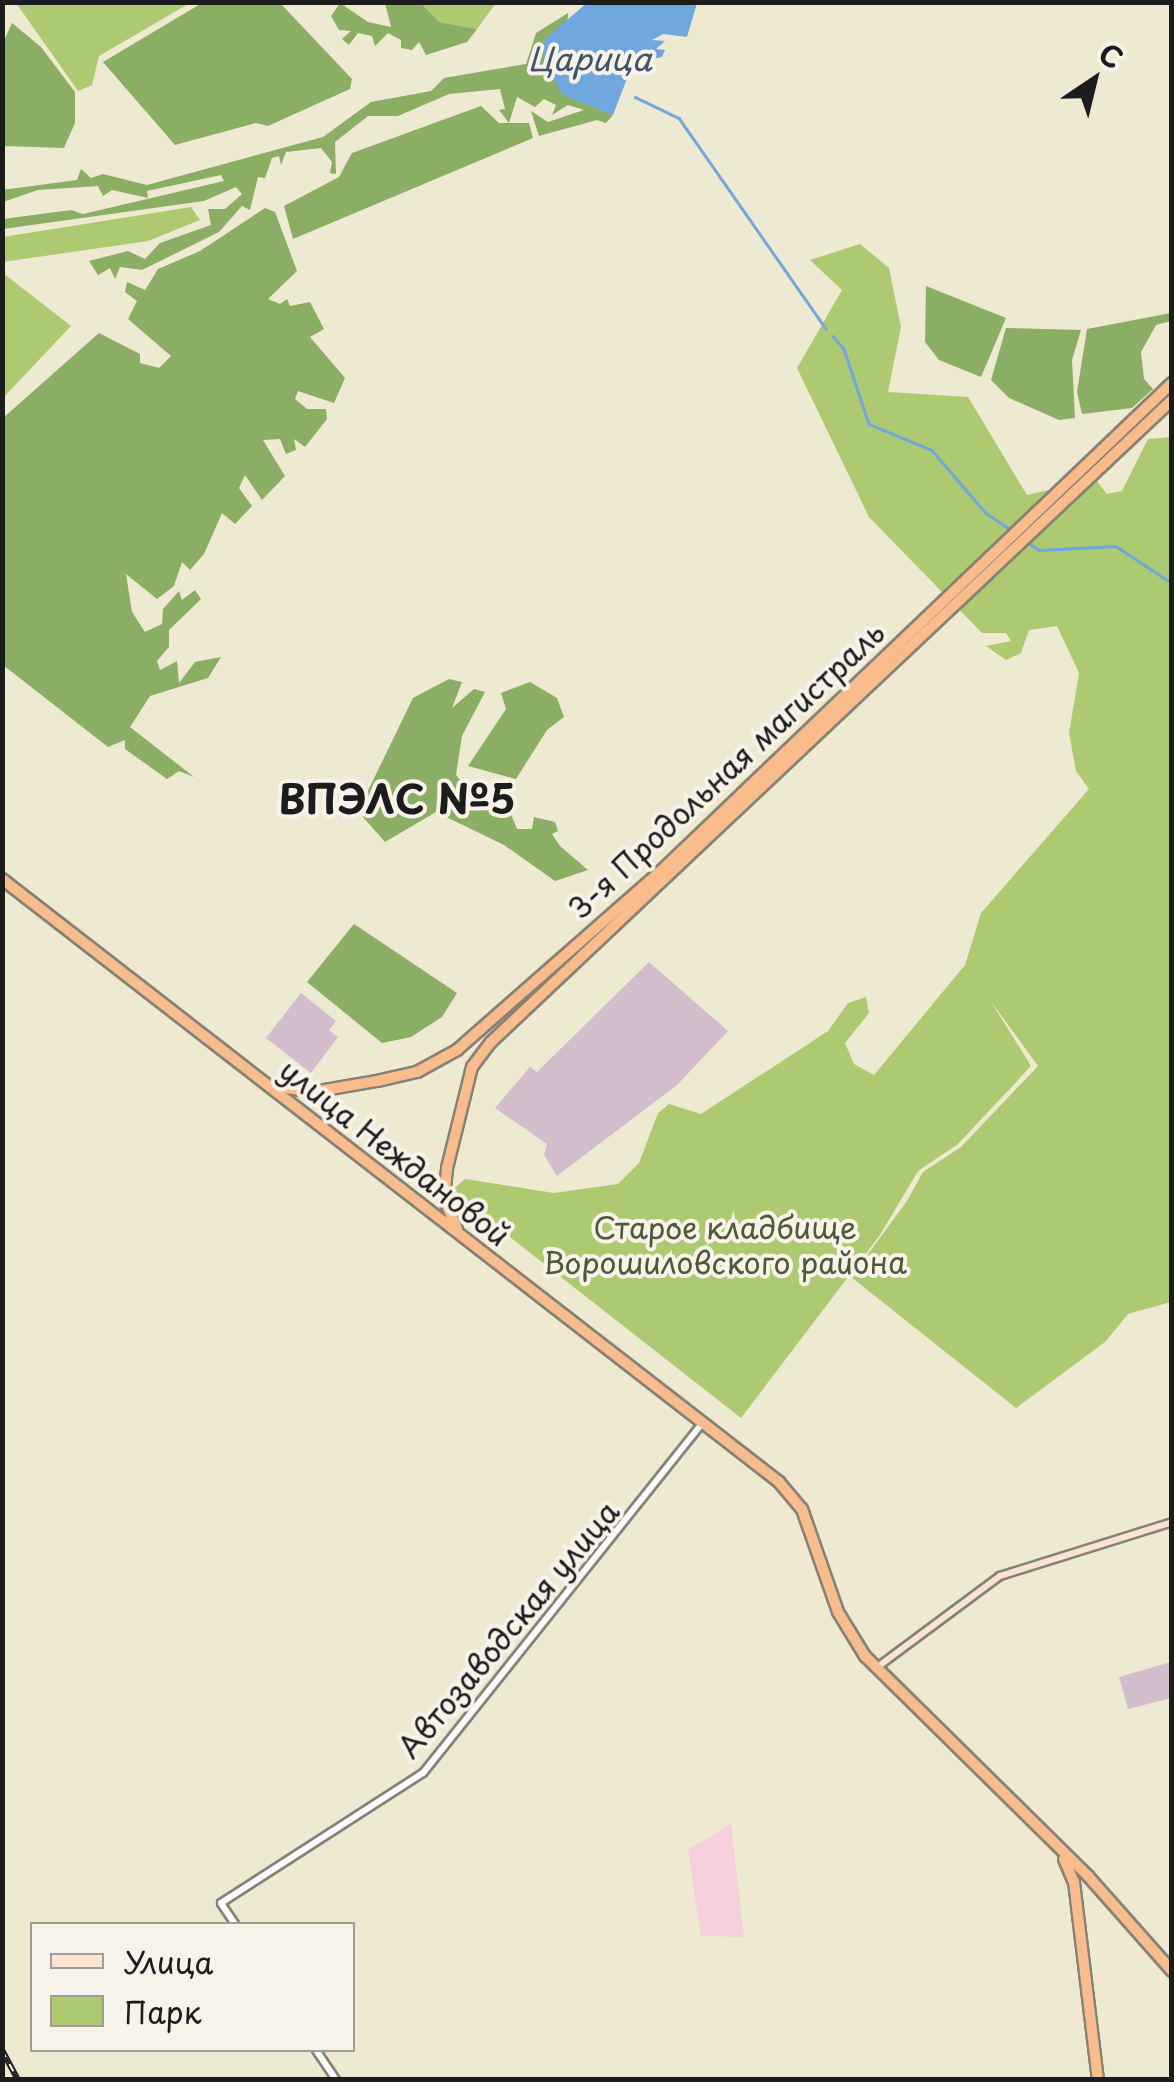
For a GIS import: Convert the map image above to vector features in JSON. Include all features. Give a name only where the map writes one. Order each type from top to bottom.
[{"type":"highway","name":"3-я Продольная магистраль","points":[[444,1198],[472,1067],[491,1042],[1129,432],[1172,383]]},
{"type":"highway","name":"3-я Продольная магистраль","points":[[1129,432],[1172,400]]},
{"type":"highway","name":"3-я Продольная магистраль","points":[[265,1082],[312,1092],[417,1072],[456,1050],[664,867],[897,652]]},
{"type":"highway","name":"улица Неждановой","points":[[2,879],[704,1422],[802,1508],[838,1612],[875,1668],[1055,1846]]},
{"type":"highway","points":[[480,1030],[472,1052],[491,1042]]},
{"type":"highway","points":[[456,1050],[470,1053],[472,1067]]},
{"type":"highway","points":[[299,1108],[312,1092]]},
{"type":"highway","points":[[428,1210],[438,1210],[444,1198]]},
{"type":"highway","points":[[444,1198],[464,1238]]},
{"type":"highway","points":[[1055,1846],[1086,1874],[1172,1971]]},
{"type":"highway","points":[[1055,1846],[1074,1882],[1098,2080]]},
{"type":"highway","points":[[1074,1882],[1086,1874]]},
{"type":"main road","points":[[875,1668],[1000,1576],[1172,1522]]},
{"type":"street","name":"Автозаводская улица","points":[[234,1922],[221,1903],[422,1773],[704,1422]]},
{"type":"street","points":[[317,2052],[336,2080]]},
{"type":"shaded area","points":[[649,962],[728,1031],[677,1085],[557,1176],[544,1155],[547,1144],[495,1108],[530,1067],[537,1072]]},
{"type":"shaded area","points":[[301,993],[336,1021],[329,1030],[338,1037],[311,1073],[266,1038]]},
{"type":"shaded area","points":[[1171,1662],[1171,1698],[1128,1709],[1119,1677]]},
{"type":"shaded area","points":[[731,1824],[744,1937],[701,1936],[688,1850]]},
{"type":"green space","points":[[16,3],[190,3],[99,56],[92,85],[78,91]]},
{"type":"green space","points":[[202,3],[280,3],[352,79],[350,89],[268,126],[256,123],[175,145],[103,62]]},
{"type":"green space","points":[[340,3],[368,22],[391,27],[385,3],[421,3],[439,22],[477,29],[467,42],[426,55],[419,42],[412,50],[401,48],[401,40],[388,33],[375,46],[372,36],[358,33],[349,45],[342,39],[351,31],[339,30],[331,16]]},
{"type":"green space","points":[[421,3],[496,3],[477,29],[439,22]]},
{"type":"green space","points":[[568,13],[564,95],[613,115],[606,123],[597,120],[539,136],[531,111],[548,122],[584,110],[568,105],[552,115],[556,105],[544,99],[535,107],[517,97],[509,123],[499,110],[505,109],[500,89],[449,94],[398,116],[368,116],[335,142],[336,174],[330,173],[332,162],[321,148],[286,152],[281,165],[279,156],[272,158],[265,178],[258,177],[250,210],[242,206],[219,232],[142,270],[120,267],[115,279],[110,268],[98,275],[89,261],[128,251],[145,259],[160,243],[211,225],[208,209],[225,209],[242,194],[236,187],[204,201],[3,229],[3,219],[71,210],[83,214],[224,181],[221,175],[147,191],[148,198],[112,190],[103,196],[98,186],[38,190],[3,202],[2,190],[77,180],[81,169],[91,178],[103,174],[147,185],[323,137],[371,102],[431,91],[444,78],[526,64],[536,33]]},
{"type":"green space","points":[[12,23],[41,47],[75,92],[75,123],[64,148],[3,146],[3,43]]},
{"type":"green space","points":[[481,106],[499,123],[529,123],[533,138],[293,239],[284,206],[339,177],[352,153]]},
{"type":"green space","points":[[191,207],[200,220],[148,241],[3,262],[3,237]]},
{"type":"green space","points":[[265,208],[275,212],[297,271],[268,299],[280,304],[287,299],[290,306],[310,302],[324,329],[310,337],[345,378],[334,403],[298,391],[295,399],[307,409],[326,409],[327,419],[305,447],[294,439],[296,450],[286,454],[280,439],[263,440],[285,476],[262,500],[245,475],[239,488],[252,506],[235,524],[222,513],[204,554],[190,570],[182,562],[174,586],[157,599],[126,574],[132,612],[145,632],[162,624],[163,609],[179,591],[182,600],[195,590],[201,599],[169,630],[169,647],[157,661],[160,670],[177,661],[179,683],[195,662],[221,657],[208,678],[150,696],[130,727],[194,777],[179,771],[167,779],[125,749],[125,740],[108,747],[3,665],[3,418],[99,333],[140,354],[140,363],[159,368],[171,356],[128,319],[137,301],[125,292],[127,282],[145,290],[158,269],[200,251]]},
{"type":"green space","name":"Старое кладбище Ворошиловского района","points":[[860,244],[889,268],[901,327],[888,392],[968,397],[1027,495],[1095,479],[1107,494],[1122,491],[1148,439],[1171,437],[1171,1302],[1128,1314],[1105,1342],[1016,1408],[851,1277],[907,1201],[923,1172],[961,1147],[1038,1066],[990,1000],[1031,1066],[958,1144],[918,1171],[880,1235],[741,1418],[451,1191],[465,1179],[554,1193],[618,1184],[639,1163],[658,1113],[669,1104],[701,1114],[828,1031],[848,1003],[866,997],[869,1013],[845,1043],[854,1064],[874,1075],[965,965],[981,913],[1089,789],[1076,771],[1069,733],[1079,673],[1057,626],[1029,630],[1021,653],[1006,660],[986,646],[1011,641],[1006,633],[982,633],[869,517],[797,368],[842,290],[810,260]]},
{"type":"green space","points":[[3,273],[71,326],[2,398]]},
{"type":"green space","points":[[926,286],[1006,318],[981,377],[939,360],[925,342]]},
{"type":"green space","points":[[1171,313],[1171,321],[1156,325],[1141,352],[1144,379],[1153,389],[1132,408],[1082,414],[1077,392],[1087,329]]},
{"type":"green space","points":[[1006,328],[1081,330],[1072,360],[1075,418],[1059,420],[1009,398],[991,380]]},
{"type":"green space","points":[[449,679],[462,682],[452,708],[474,689],[485,692],[462,736],[456,775],[481,804],[510,812],[517,829],[532,829],[534,817],[555,822],[558,831],[552,834],[560,846],[588,870],[555,881],[504,845],[436,812],[385,842],[363,817],[363,801],[413,698]]},
{"type":"green space","points":[[530,682],[557,698],[564,717],[547,730],[516,779],[468,766],[506,709],[501,693]]},
{"type":"green space","points":[[354,924],[457,993],[442,1017],[411,1037],[382,1043],[307,982]]},
{"type":"water","name":"Царица","points":[[588,2],[697,3],[687,37],[663,34],[652,40],[665,41],[656,49],[665,50],[662,57],[633,63],[613,115],[563,95],[543,61],[545,39]]},
{"type":"waterway","name":"Царица","points":[[434,2],[453,2]]},
{"type":"waterway","name":"Царица","points":[[635,97],[679,118],[826,329]]},
{"type":"waterway","name":"Царица","points":[[833,336],[844,349],[869,424],[932,450],[986,513],[1011,530]]},
{"type":"waterway","name":"Царица","points":[[1026,541],[1039,550],[1116,546],[1172,583]]},
{"type":"railway","points":[[2,2050],[18,2080]]},
{"type":"district","name":"ВПЭЛС №5","points":[[397,798]]}]
